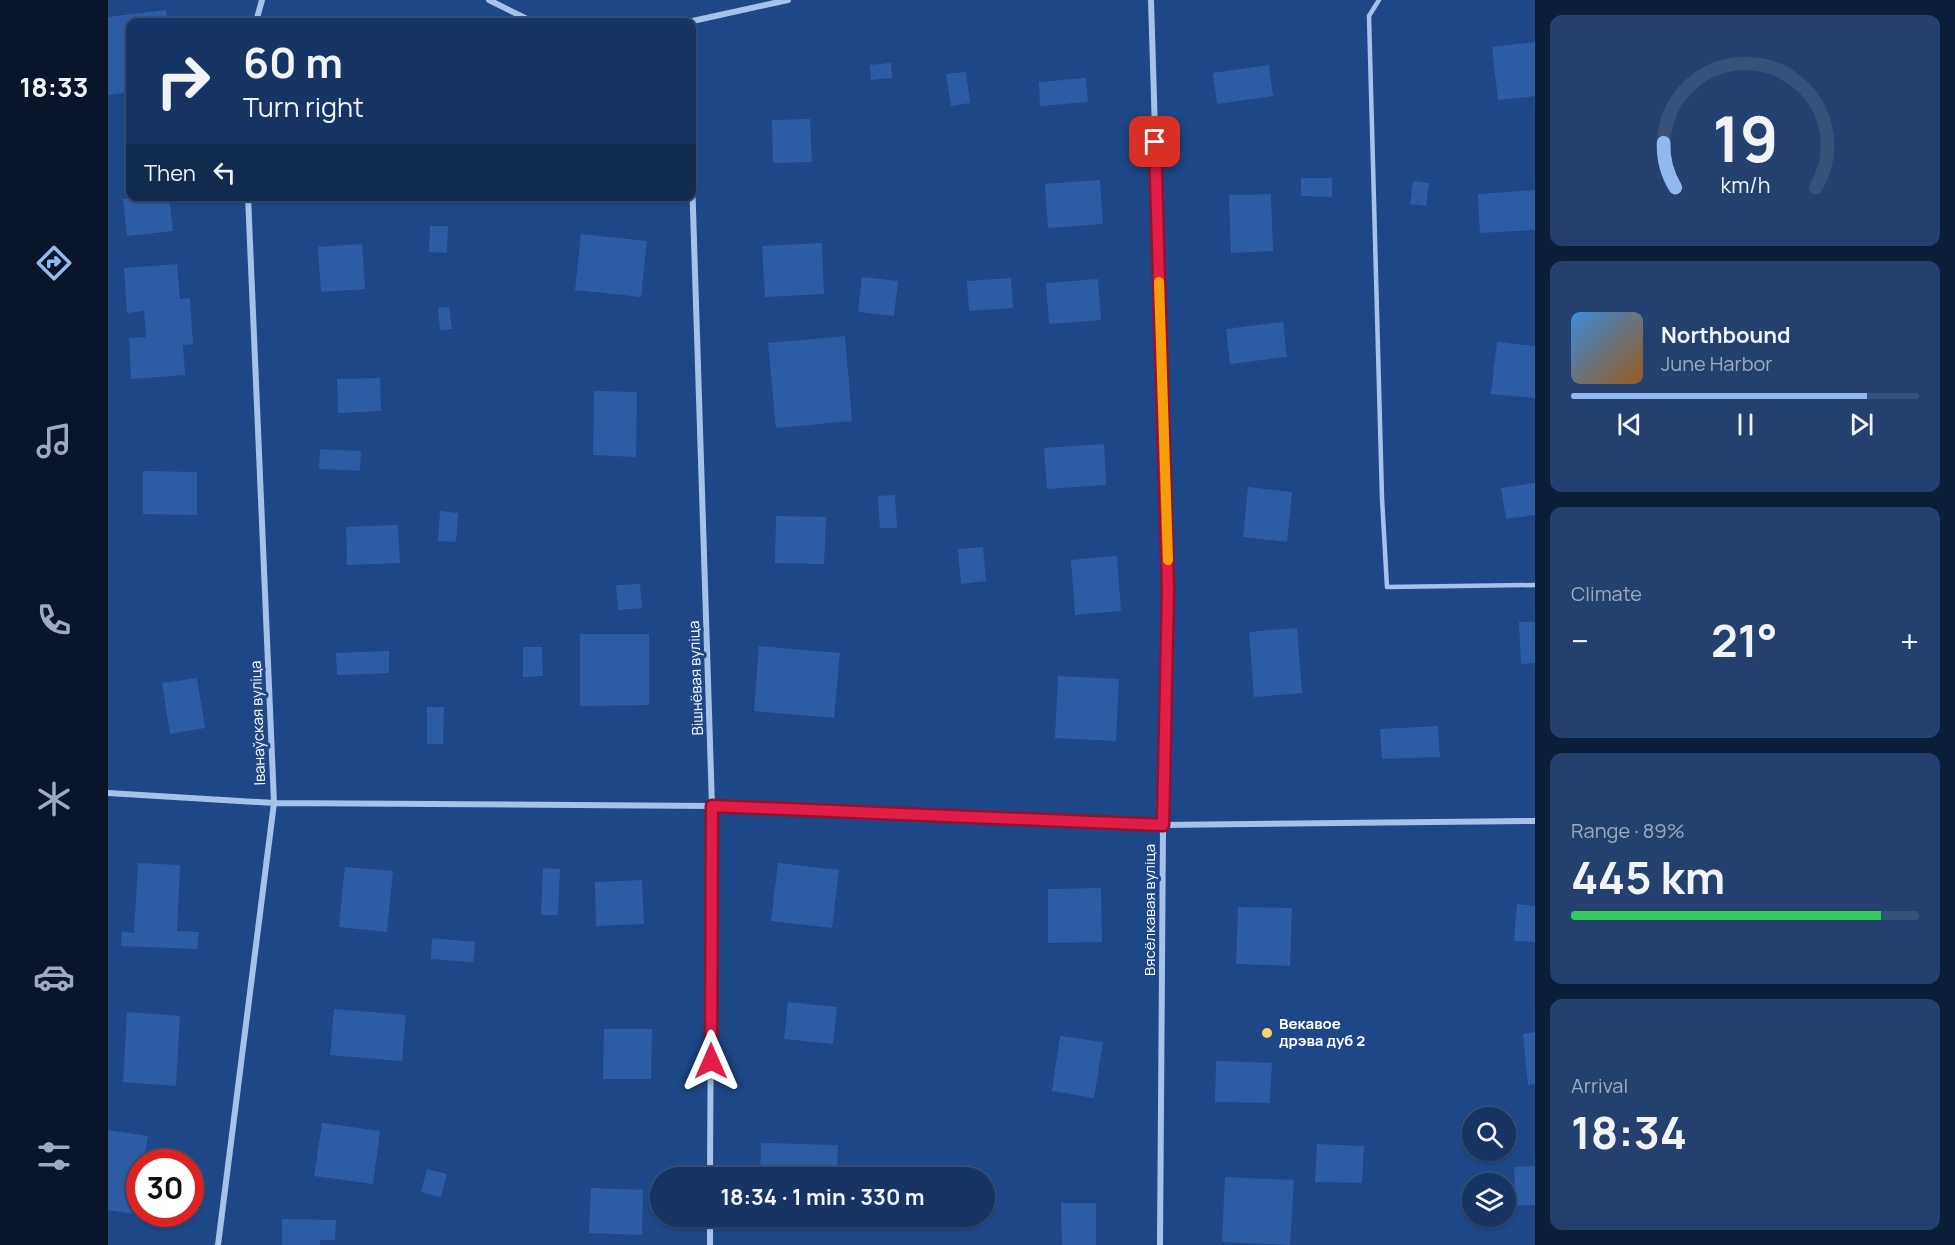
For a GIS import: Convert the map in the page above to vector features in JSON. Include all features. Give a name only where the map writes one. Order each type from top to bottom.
[{"type":"street","points":[[257,18],[262,0]]},
{"type":"street","points":[[489,0],[525,18]]},
{"type":"street","points":[[696,20],[788,0]]},
{"type":"street","name":"Вясёлкавая вуліца","points":[[1151,0],[1168,590],[1163,825],[1160,1245]]},
{"type":"street","name":"Іванаўская вуліца","points":[[218,1245],[274,803],[248,201]]},
{"type":"street","name":"Вішнёвая вуліца","points":[[693,201],[712,806],[710,1167]]},
{"type":"street","points":[[108,793],[274,803],[712,806],[1163,825],[1535,821]]},
{"type":"street","points":[[710,1227],[710,1245]]},
{"type":"lane","points":[[1379,0],[1369,16],[1382,498],[1387,587],[1535,585]]},
{"type":"building","points":[[166,10],[167,18],[126,18],[126,93],[108,95],[108,17]]},
{"type":"building","points":[[1535,42],[1535,96],[1498,100],[1492,47]]},
{"type":"building","points":[[891,63],[892,78],[871,80],[870,65]]},
{"type":"building","points":[[1269,65],[1273,96],[1217,104],[1213,73]]},
{"type":"building","points":[[966,72],[970,103],[951,106],[946,74]]},
{"type":"building","points":[[1086,78],[1088,102],[1040,106],[1039,82]]},
{"type":"building","points":[[810,119],[812,162],[773,163],[772,120]]},
{"type":"building","points":[[1301,178],[1332,178],[1332,197],[1301,196]]},
{"type":"building","points":[[1100,180],[1103,224],[1048,228],[1045,184]]},
{"type":"building","points":[[1413,181],[1429,183],[1426,206],[1410,204]]},
{"type":"building","points":[[1535,190],[1535,230],[1480,233],[1478,194]]},
{"type":"building","points":[[1271,194],[1273,251],[1231,253],[1229,195]]},
{"type":"building","points":[[123,199],[126,199],[126,201],[170,201],[173,231],[127,236]]},
{"type":"building","points":[[430,226],[448,226],[447,253],[429,252]]},
{"type":"building","points":[[581,234],[647,241],[641,297],[575,290]]},
{"type":"building","points":[[822,243],[824,294],[765,297],[762,246]]},
{"type":"building","points":[[362,244],[365,289],[321,292],[318,247]]},
{"type":"building","points":[[177,264],[180,299],[190,298],[193,344],[183,345],[185,375],[131,379],[129,338],[146,337],[144,311],[127,313],[124,268]]},
{"type":"building","points":[[862,277],[898,281],[894,316],[858,312]]},
{"type":"building","points":[[1011,278],[1013,308],[969,311],[967,281]]},
{"type":"building","points":[[1098,279],[1101,320],[1049,324],[1046,283]]},
{"type":"building","points":[[449,307],[452,329],[440,330],[438,308]]},
{"type":"building","points":[[1283,322],[1287,357],[1230,364],[1226,329]]},
{"type":"building","points":[[845,336],[852,421],[776,428],[768,343]]},
{"type":"building","points":[[1497,342],[1535,346],[1535,398],[1491,394]]},
{"type":"building","points":[[380,378],[381,411],[338,413],[337,379]]},
{"type":"building","points":[[594,391],[637,392],[636,457],[593,455]]},
{"type":"building","points":[[1104,444],[1106,485],[1047,489],[1044,448]]},
{"type":"building","points":[[320,449],[361,451],[360,471],[319,469]]},
{"type":"building","points":[[143,471],[197,472],[197,515],[143,514]]},
{"type":"building","points":[[1535,483],[1535,515],[1506,519],[1501,488]]},
{"type":"building","points":[[1248,487],[1292,492],[1287,542],[1243,537]]},
{"type":"building","points":[[895,495],[897,528],[880,528],[878,496]]},
{"type":"building","points":[[440,511],[458,513],[456,542],[438,541]]},
{"type":"building","points":[[776,516],[826,517],[824,564],[775,563]]},
{"type":"building","points":[[398,525],[400,563],[347,565],[346,527]]},
{"type":"building","points":[[983,547],[986,581],[961,584],[958,549]]},
{"type":"building","points":[[1117,556],[1121,611],[1075,615],[1071,560]]},
{"type":"building","points":[[640,584],[642,608],[618,610],[616,585]]},
{"type":"building","points":[[1519,622],[1535,622],[1535,663],[1521,664]]},
{"type":"building","points":[[1297,628],[1302,693],[1254,697],[1249,632]]},
{"type":"building","points":[[580,634],[649,634],[649,705],[580,706]]},
{"type":"building","points":[[759,646],[840,653],[834,718],[754,711]]},
{"type":"building","points":[[523,647],[542,647],[543,676],[523,677]]},
{"type":"building","points":[[389,651],[389,673],[337,675],[336,653]]},
{"type":"building","points":[[1058,676],[1119,679],[1116,741],[1055,738]]},
{"type":"building","points":[[197,678],[205,728],[170,734],[162,683]]},
{"type":"building","points":[[427,707],[444,707],[443,744],[427,744]]},
{"type":"building","points":[[1438,726],[1440,757],[1382,759],[1380,729]]},
{"type":"building","points":[[138,863],[180,865],[177,931],[199,932],[197,949],[121,946],[122,932],[134,933]]},
{"type":"building","points":[[778,863],[839,870],[832,928],[771,921]]},
{"type":"building","points":[[345,867],[393,871],[387,932],[339,927]]},
{"type":"building","points":[[543,868],[560,869],[558,915],[541,915]]},
{"type":"building","points":[[642,880],[644,924],[596,926],[595,882]]},
{"type":"building","points":[[1101,888],[1102,942],[1048,943],[1048,889]]},
{"type":"building","points":[[1517,904],[1535,906],[1535,942],[1514,941]]},
{"type":"building","points":[[1238,907],[1292,908],[1290,966],[1236,964]]},
{"type":"building","points":[[432,938],[475,942],[473,962],[431,959]]},
{"type":"building","points":[[788,1002],[837,1007],[833,1044],[784,1039]]},
{"type":"building","points":[[334,1009],[406,1015],[402,1061],[330,1055]]},
{"type":"building","points":[[127,1012],[180,1016],[176,1086],[123,1082]]},
{"type":"building","points":[[604,1029],[652,1029],[651,1079],[603,1079]]},
{"type":"building","points":[[1535,1032],[1535,1084],[1528,1085],[1523,1034]]},
{"type":"building","points":[[1060,1036],[1103,1042],[1094,1098],[1052,1091]]},
{"type":"building","points":[[1216,1061],[1272,1063],[1270,1103],[1215,1102]]},
{"type":"building","points":[[322,1123],[380,1131],[373,1184],[314,1176]]},
{"type":"building","points":[[108,1130],[148,1136],[146,1149],[126,1149],[126,1213],[108,1210]]},
{"type":"building","points":[[761,1143],[838,1145],[837,1167],[760,1167]]},
{"type":"building","points":[[1317,1144],[1364,1146],[1362,1183],[1315,1182]]},
{"type":"building","points":[[1535,1166],[1535,1205],[1516,1206],[1514,1167]]},
{"type":"building","points":[[427,1169],[447,1174],[441,1197],[421,1192]]},
{"type":"building","points":[[1225,1177],[1294,1180],[1290,1245],[1222,1242]]},
{"type":"building","points":[[591,1188],[643,1190],[642,1235],[589,1233]]},
{"type":"building","points":[[1061,1203],[1096,1203],[1096,1245],[1062,1245]]},
{"type":"building","points":[[282,1219],[336,1220],[335,1240],[320,1240],[320,1245],[282,1245]]},
{"type":"slow traffic","points":[[1159,282],[1168,560]]},
{"type":"place","name":"Векавое дрэва дуб 2","points":[[1267,1033]]},
{"type":"route","points":[[711,1061],[712,806],[1163,825],[1168,590],[1155,142]]}]
